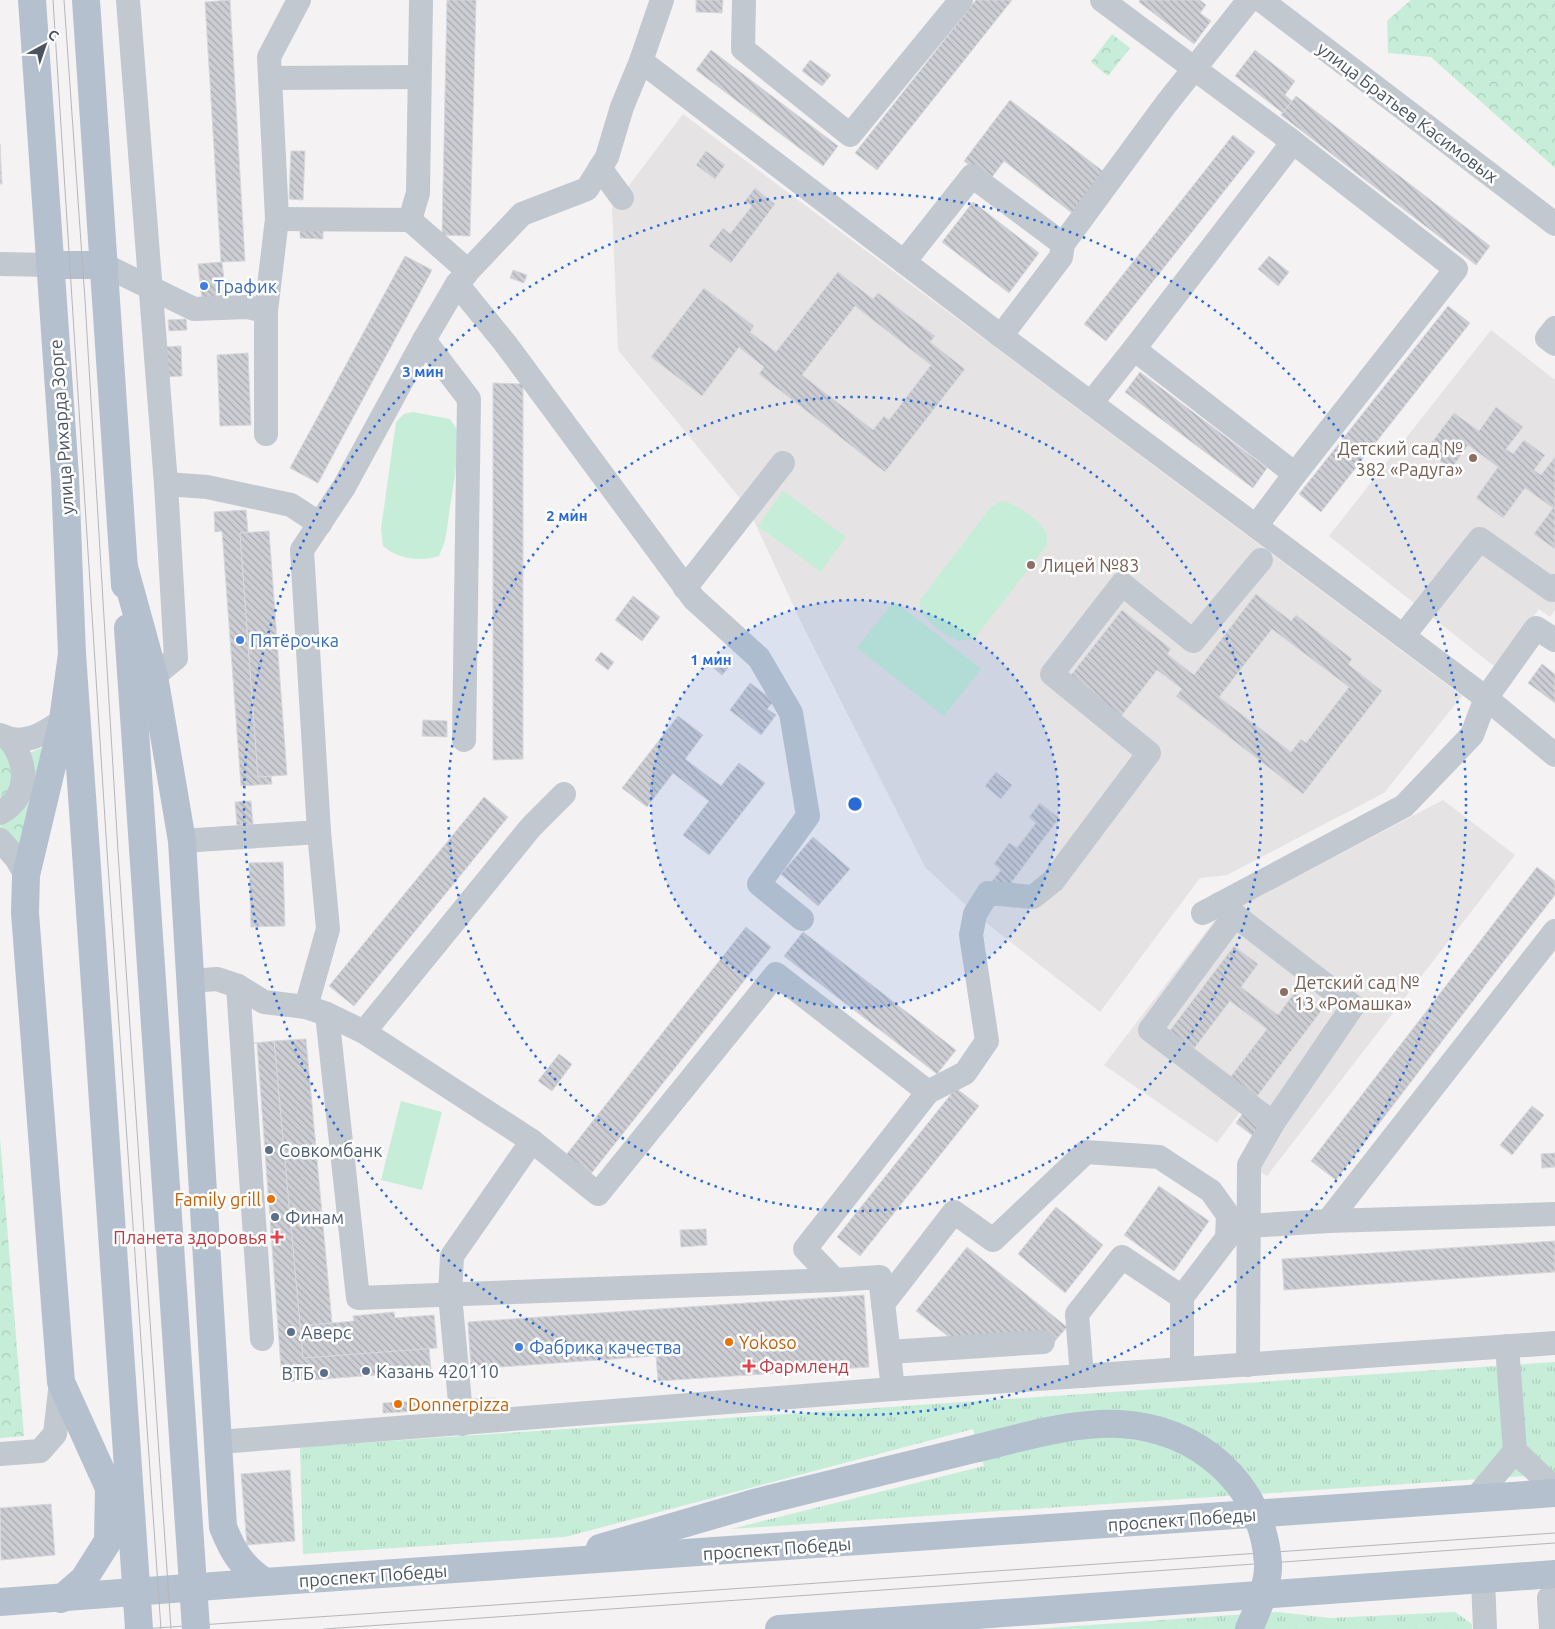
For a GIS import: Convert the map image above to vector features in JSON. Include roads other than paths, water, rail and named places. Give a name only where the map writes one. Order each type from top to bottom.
[{"type":"main road","name":"улица Рихарда Зорге","points":[[32,0],[65,476],[72,654],[139,1629]]},
{"type":"main road","points":[[86,0],[196,1629]]},
{"type":"main road","points":[[50,265],[104,265]]},
{"type":"main road","points":[[124,568],[154,676],[182,841],[224,1527],[238,1560],[251,1573],[265,1582]]},
{"type":"main road","points":[[61,1599],[84,1579],[108,1541],[109,1488],[61,1382],[26,922],[26,875],[63,720],[72,654]]},
{"type":"main road","points":[[549,1564],[758,1502],[978,1448],[1057,1429],[1120,1424],[1166,1432],[1197,1446],[1226,1468],[1246,1495],[1264,1536],[1268,1566],[1260,1605],[1249,1629]]},
{"type":"main road","name":"проспект Победы","points":[[0,1602],[61,1599],[265,1582],[1476,1499],[1555,1491]]},
{"type":"main road","points":[[779,1629],[1483,1579],[1552,1582]]},
{"type":"street","points":[[128,0],[166,484],[176,658],[154,676]]},
{"type":"street","points":[[266,434],[266,311],[277,219],[269,58],[300,0]]},
{"type":"street","points":[[410,220],[418,193],[421,0]]},
{"type":"street","points":[[662,0],[641,62],[622,107],[607,157],[587,189],[522,214],[463,277],[424,340],[344,487],[302,550],[319,832],[328,930],[317,1010],[358,1298],[880,1277],[893,1389]]},
{"type":"street","points":[[744,0],[743,49],[850,135],[961,0]]},
{"type":"street","points":[[1001,336],[1062,257],[1063,244],[1166,104],[1249,0]]},
{"type":"street","name":"улица Братьев Касимовых","points":[[1261,0],[1555,224]]},
{"type":"street","points":[[1113,3],[1195,69],[1293,142],[1456,269],[1256,526]]},
{"type":"street","points":[[641,62],[1001,336],[1486,698],[1555,755]]},
{"type":"street","points":[[270,78],[419,77]]},
{"type":"street","points":[[1091,403],[1293,142]]},
{"type":"street","points":[[600,168],[622,198]]},
{"type":"street","points":[[904,262],[972,176],[1063,244]]},
{"type":"street","points":[[277,219],[410,220],[463,277],[505,343],[685,588],[694,599],[759,658],[791,713],[808,816],[759,884],[802,919]]},
{"type":"street","points":[[0,264],[50,265]]},
{"type":"street","points":[[104,265],[194,309],[247,307],[266,311]]},
{"type":"street","points":[[1555,328],[1547,338],[1555,344]]},
{"type":"street","points":[[424,340],[469,399],[464,740]]},
{"type":"street","points":[[1134,348],[1295,474]]},
{"type":"street","points":[[685,588],[783,463]]},
{"type":"street","points":[[166,484],[207,487],[291,505],[320,524]]},
{"type":"street","points":[[1403,636],[1480,539],[1552,590],[1555,586]]},
{"type":"street","points":[[836,1280],[805,1249],[928,1092],[965,1073],[987,1042],[971,935],[975,914],[988,893],[1033,897],[1053,881],[1149,753],[1052,674],[1122,584],[1193,641],[1261,560]]},
{"type":"street","points":[[1273,1123],[1150,1030],[1219,910],[1404,806],[1472,735],[1486,698],[1536,628],[1555,640]]},
{"type":"street","points":[[6,738],[39,735],[63,720]]},
{"type":"street","points":[[0,813],[17,798],[23,784],[24,769],[20,754],[6,738]]},
{"type":"street","points":[[364,1032],[531,827],[564,794]]},
{"type":"street","points":[[182,841],[319,832]]},
{"type":"street","points":[[0,840],[16,858],[26,875]]},
{"type":"street","points":[[1219,910],[1353,1006],[1273,1123],[1249,1165],[1248,1365]]},
{"type":"street","points":[[1328,1220],[1555,931]]},
{"type":"street","points":[[191,981],[217,979],[238,986],[264,1002],[317,1010],[364,1032],[532,1141],[598,1194],[776,974],[928,1092]]},
{"type":"street","points":[[238,986],[262,1340]]},
{"type":"street","points":[[462,1424],[450,1295],[452,1256],[532,1141]]},
{"type":"street","points":[[884,1304],[954,1212],[993,1240],[1086,1152],[1159,1157],[1211,1191],[1228,1215],[1227,1238],[1182,1297],[1182,1369]]},
{"type":"street","points":[[1248,1226],[1328,1220],[1555,1214]]},
{"type":"street","points":[[1082,1376],[1077,1314],[1122,1257],[1182,1297]]},
{"type":"street","points":[[889,1352],[1043,1342]]},
{"type":"street","points":[[219,1442],[893,1389],[1555,1343]]},
{"type":"street","points":[[1507,1346],[1515,1451],[1555,1491]]},
{"type":"street","points":[[0,1454],[40,1451],[56,1434],[61,1382]]},
{"type":"street","points":[[1476,1499],[1515,1451]]},
{"type":"street","points":[[1483,1579],[1485,1629]]},
{"type":"street","points":[[1551,1629],[1549,1598],[1552,1582]]},
{"type":"tram line","points":[[53,0],[107,851],[161,1629]]},
{"type":"tram line","points":[[64,0],[85,300],[118,851],[171,1629]]},
{"type":"tram line","points":[[141,1629],[1555,1533]]},
{"type":"tram line","points":[[324,1629],[1555,1543]]},
{"type":"place","name":"Трафик","points":[[204,286]]},
{"type":"place","name":"Детский сад № 382 «Радуга»","points":[[1473,458]]},
{"type":"place","name":"Лицей №83","points":[[1031,565]]},
{"type":"place","name":"Пятёрочка","points":[[240,640]]},
{"type":"place","name":"Детский сад № 13 «Ромашка»","points":[[1284,992]]},
{"type":"place","name":"Совкомбанк","points":[[269,1150]]},
{"type":"place","name":"Family grill","points":[[271,1199]]},
{"type":"place","name":"Финам","points":[[275,1217]]},
{"type":"place","name":"Планета здоровья","points":[[277,1237]]},
{"type":"place","name":"Аверс","points":[[291,1332]]},
{"type":"place","name":"Yokoso","points":[[729,1342]]},
{"type":"place","name":"Фабрика качества","points":[[519,1347]]},
{"type":"place","name":"Фармленд","points":[[749,1366]]},
{"type":"place","name":"Казань 420110","points":[[366,1371]]},
{"type":"place","name":"ВТБ","points":[[324,1373]]},
{"type":"place","name":"Donnerpizza","points":[[398,1404]]}]
